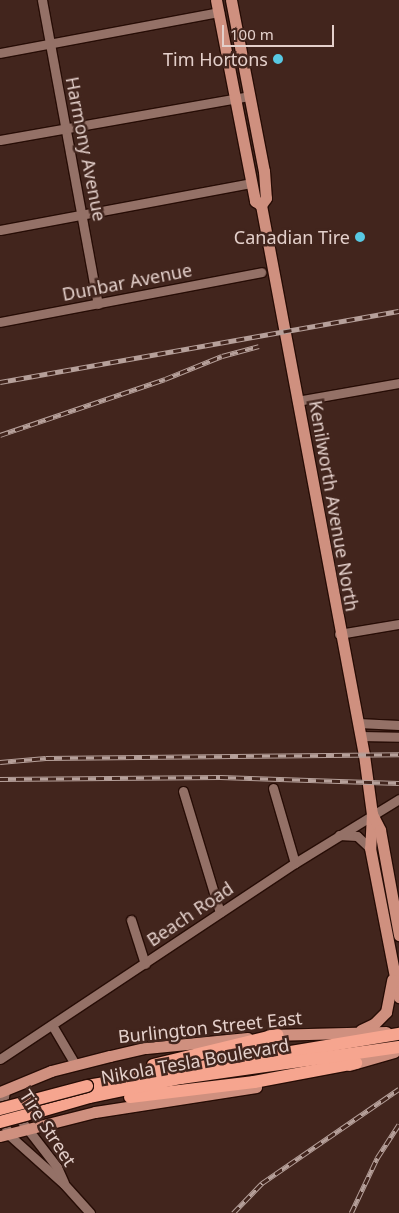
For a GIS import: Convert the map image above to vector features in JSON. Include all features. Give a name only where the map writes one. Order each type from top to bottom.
[{"type":"highway","name":"Nikola Tesla Boulevard","points":[[88,1092],[287,1056],[399,1033]]},
{"type":"highway","points":[[0,1122],[27,1115],[88,1092],[277,1035]]},
{"type":"highway","name":"Nikola Tesla Boulevard","points":[[287,1056],[399,1049]]},
{"type":"highway","points":[[0,1108],[88,1092],[261,1081],[356,1063]]},
{"type":"main road","name":"Kenilworth Avenue North","points":[[216,0],[255,201],[261,205],[339,634],[358,724],[372,814],[370,848],[399,997]]},
{"type":"main road","name":"Kenilworth Avenue North","points":[[230,0],[264,172],[266,198],[261,205]]},
{"type":"main road","name":"Kenilworth Avenue North","points":[[372,814],[380,830],[399,935]]},
{"type":"main road","points":[[354,1033],[374,1024],[386,1012],[393,968]]},
{"type":"main road","name":"Burlington Street East","points":[[2,1091],[75,1064],[146,1048],[277,1035],[399,1033]]},
{"type":"main road","points":[[4,1135],[95,1112],[245,1089],[356,1063],[399,1049]]},
{"type":"street","name":"Harmony Avenue","points":[[42,0],[98,304]]},
{"type":"street","points":[[0,53],[219,12]]},
{"type":"street","points":[[0,140],[250,96]]},
{"type":"street","points":[[0,230],[252,183]]},
{"type":"street","name":"Dunbar Avenue","points":[[0,322],[261,272]]},
{"type":"street","points":[[297,401],[399,383]]},
{"type":"street","points":[[339,634],[399,624]]},
{"type":"street","points":[[358,724],[399,725]]},
{"type":"street","points":[[360,736],[399,738]]},
{"type":"street","points":[[273,788],[295,863]]},
{"type":"street","points":[[183,791],[220,914]]},
{"type":"street","name":"Beach Road","points":[[0,1059],[295,863],[372,814],[398,800]]},
{"type":"street","points":[[339,835],[357,836],[370,848]]},
{"type":"street","points":[[131,920],[145,964]]},
{"type":"street","points":[[52,1025],[75,1064]]},
{"type":"street","name":"Tire Street","points":[[2,1091],[26,1128],[57,1166],[64,1184]]},
{"type":"street","name":"Tire Street","points":[[2,1091],[4,1135],[64,1184],[90,1213]]},
{"type":"railway","points":[[0,382],[399,311]]},
{"type":"railway","points":[[0,435],[165,379],[222,356],[259,346]]},
{"type":"railway","points":[[0,762],[46,758],[399,754]]},
{"type":"railway","points":[[0,779],[220,777],[399,783]]},
{"type":"railway","points":[[233,1213],[262,1183],[399,1089]]},
{"type":"railway","points":[[351,1213],[377,1158],[399,1124]]},
{"type":"place","name":"Tim Hortons","points":[[278,59]]},
{"type":"place","name":"Canadian Tire","points":[[360,237]]}]
